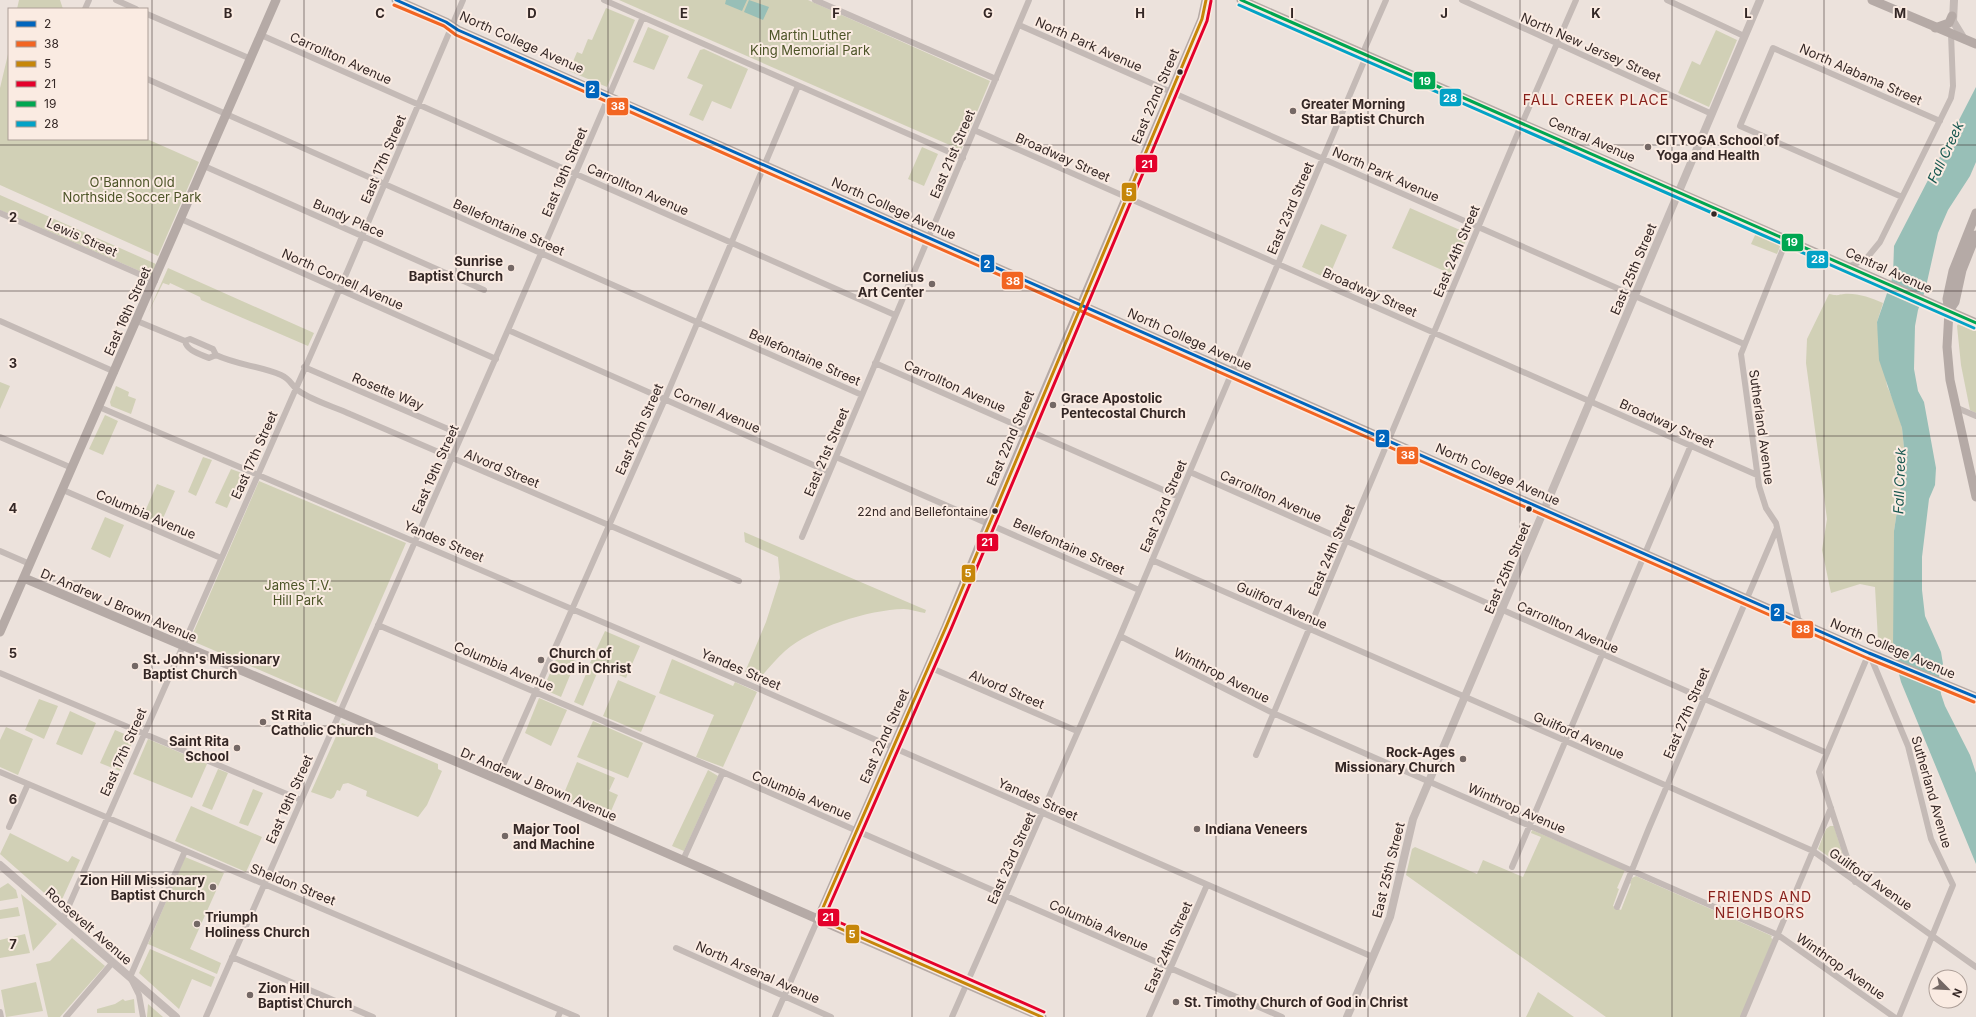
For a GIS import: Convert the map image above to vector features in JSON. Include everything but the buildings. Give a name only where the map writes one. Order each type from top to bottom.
[{"type":"main road","name":"East 16th Street","points":[[0,632],[155,281],[276,0]]},
{"type":"main road","name":"North College Avenue","points":[[396,0],[928,238],[1388,441],[1869,653],[1976,697]]},
{"type":"main road","name":"East 22nd Street","points":[[818,919],[929,667],[1202,19],[1206,0]]},
{"type":"main road","name":"Central Avenue","points":[[1241,0],[1850,266],[1976,323]]},
{"type":"main road","points":[[1872,0],[1935,28],[1969,41]]},
{"type":"main road","points":[[1935,28],[1949,23],[1952,16]]},
{"type":"main road","points":[[1976,213],[1973,229],[1953,271],[1947,299],[1949,311],[1948,362],[1955,407],[1976,497]]},
{"type":"main road","points":[[1949,311],[1955,302],[1962,270],[1976,235]]},
{"type":"main road","name":"Dr Andrew J Brown Avenue","points":[[24,578],[496,779],[1042,1017]]},
{"type":"street","points":[[116,0],[134,8]]},
{"type":"street","name":"East 17th Street","points":[[63,919],[385,184],[463,0]]},
{"type":"street","points":[[604,0],[962,158]]},
{"type":"street","points":[[816,0],[996,79]]},
{"type":"street","points":[[832,8],[836,0]]},
{"type":"street","name":"East 21st Street","points":[[802,537],[1029,0]]},
{"type":"street","name":"East 23rd Street","points":[[952,1017],[1120,636],[1190,472],[1365,59],[1365,48],[1386,0]]},
{"type":"street","name":"North New Jersey Street","points":[[1462,0],[1712,114]]},
{"type":"street","name":"East 24th Street","points":[[1256,755],[1522,123],[1558,44],[1576,0]]},
{"type":"street","points":[[1667,0],[1744,36]]},
{"type":"street","name":"East 25th Street","points":[[1347,1017],[1392,910],[1412,824],[1429,781],[1760,0]]},
{"type":"street","points":[[1954,0],[1952,16],[1954,24],[1969,41]]},
{"type":"street","points":[[148,14],[251,59]]},
{"type":"street","name":"East 19th Street","points":[[206,1017],[414,541],[496,359],[643,17]]},
{"type":"street","name":"North Park Avenue","points":[[1019,25],[1744,344]]},
{"type":"street","points":[[1850,266],[1866,259],[1880,242],[1952,94],[1951,34]]},
{"type":"street","name":"Carrollton Avenue","points":[[262,35],[895,315]]},
{"type":"street","name":"North Alabama Street","points":[[1902,197],[1740,126],[1773,48],[1940,121]]},
{"type":"street","name":"Bellefontaine Street","points":[[148,79],[862,394]]},
{"type":"street","name":"East 20th Street","points":[[496,779],[665,399],[798,86]]},
{"type":"street","name":"Broadway Street","points":[[974,130],[1279,263],[1757,475]]},
{"type":"street","name":"Bundy Place","points":[[204,166],[484,290]]},
{"type":"street","name":"Lewis Street","points":[[0,213],[155,281]]},
{"type":"street","name":"North Cornell Avenue","points":[[182,219],[496,359]]},
{"type":"street","name":"Sutherland Avenue","points":[[1787,239],[1744,344],[1741,357],[1757,475],[1762,498],[1777,528],[1799,622]]},
{"type":"street","points":[[1866,259],[1865,267],[1869,275]]},
{"type":"street","name":"Alvord Street","points":[[137,321],[185,341],[190,339],[213,349],[216,355],[228,360],[276,373],[291,380],[299,391],[350,414],[739,581]]},
{"type":"street","points":[[0,322],[115,372]]},
{"type":"street","name":"Cornell Avenue","points":[[508,330],[829,472]]},
{"type":"street","name":"Alvord Street","points":[[185,341],[187,347],[209,358],[216,355]]},
{"type":"street","name":"Carrollton Avenue","points":[[875,363],[1179,497]]},
{"type":"street","name":"Rosette Way","points":[[304,367],[462,435]]},
{"type":"street","name":"Yandes Street","points":[[99,407],[572,608],[1373,957]]},
{"type":"street","points":[[1955,407],[1976,416]]},
{"type":"street","points":[[0,436],[72,468]]},
{"type":"street","points":[[1512,867],[1691,446]]},
{"type":"street","name":"Bellefontaine Street","points":[[836,457],[1139,590]]},
{"type":"street","name":"Carrollton Avenue","points":[[1190,472],[1827,753]]},
{"type":"street","name":"Columbia Avenue","points":[[63,490],[221,558]]},
{"type":"street","name":"East 27th Street","points":[[1617,907],[1631,870],[1777,528]]},
{"type":"street","name":"Dr Andrew J Brown Avenue","points":[[0,551],[30,564]]},
{"type":"street","name":"Guilford Avenue","points":[[1152,560],[1566,741],[1813,852],[1976,967]]},
{"type":"street","name":"Columbia Avenue","points":[[378,625],[723,772],[1282,1017]]},
{"type":"street","name":"Winthrop Avenue","points":[[1120,636],[1273,713],[1778,935],[1894,1017]]},
{"type":"street","points":[[1856,882],[1819,772],[1869,653]]},
{"type":"street","name":"Sutherland Avenue","points":[[1869,653],[1908,746],[1932,839],[1953,885],[1899,1017]]},
{"type":"street","name":"Alvord Street","points":[[929,667],[1077,731]]},
{"type":"street","points":[[0,673],[301,800]]},
{"type":"street","name":"Sheldon Street","points":[[0,772],[577,1017]]},
{"type":"street","points":[[683,860],[723,772]]},
{"type":"street","points":[[10,827],[28,784]]},
{"type":"street","points":[[1743,1017],[1831,808]]},
{"type":"street","points":[[176,1017],[130,977],[185,851]]},
{"type":"street","name":"Roosevelt Avenue","points":[[0,865],[130,977],[139,995],[143,1017]]},
{"type":"street","name":"East 24th Street","points":[[1149,1017],[1207,885]]},
{"type":"street","name":"East 22nd Street","points":[[775,1017],[818,919]]},
{"type":"street","name":"North Arsenal Avenue","points":[[676,948],[831,1017]]},
{"type":"street","points":[[232,957],[373,1017]]},
{"type":"street","points":[[66,1017],[113,962]]},
{"type":"street","points":[[558,1017],[561,1010]]},
{"type":"street","points":[[0,1012],[1,1017]]},
{"type":"green space","points":[[19,0],[60,0],[63,8],[17,8]]},
{"type":"green space","name":"Martin Luther King Memorial Park","points":[[619,0],[808,0],[990,81],[961,150]]},
{"type":"green space","points":[[606,8],[635,20],[607,87],[569,71],[577,52],[582,54],[588,39],[592,40]]},
{"type":"green space","points":[[648,27],[669,36],[654,70],[633,62]]},
{"type":"green space","points":[[1716,30],[1737,40],[1709,107],[1678,93],[1692,61],[1700,65]]},
{"type":"green space","points":[[704,49],[748,69],[731,109],[712,101],[703,121],[689,115],[703,85],[687,78],[700,50]]},
{"type":"green space","name":"O'Bannon Old Northside Soccer Park","points":[[8,54],[8,140],[148,139],[199,162],[158,256],[0,185],[0,88]]},
{"type":"green space","points":[[922,147],[938,154],[924,186],[908,179]]},
{"type":"green space","points":[[0,195],[156,264],[151,276],[0,210]]},
{"type":"green space","points":[[1410,208],[1469,234],[1451,274],[1392,248]]},
{"type":"green space","points":[[1321,224],[1347,235],[1328,279],[1302,267]]},
{"type":"green space","points":[[1756,233],[1781,244],[1777,254],[1751,244]]},
{"type":"green space","points":[[168,268],[314,333],[308,346],[201,300],[200,297],[170,283],[169,285],[163,283],[148,313]]},
{"type":"green space","points":[[1829,294],[1859,295],[1883,303],[1877,322],[1887,386],[1896,406],[1902,428],[1905,458],[1894,531],[1894,653],[1878,640],[1875,587],[1860,584],[1831,593],[1822,550],[1827,519],[1806,363],[1807,339]]},
{"type":"green space","points":[[1959,322],[1976,330],[1976,413],[1970,410],[1961,365],[1957,326]]},
{"type":"green space","points":[[0,382],[10,386],[0,409]]},
{"type":"green space","points":[[116,386],[129,392],[128,396],[136,399],[131,414],[111,406],[110,402]]},
{"type":"green space","points":[[105,415],[118,421],[103,455],[89,449]]},
{"type":"green space","points":[[203,457],[212,460],[196,496],[188,492]]},
{"type":"green space","points":[[231,469],[242,473],[227,508],[215,503]]},
{"type":"green space","name":"James T.V. Hill Park","points":[[259,481],[406,543],[336,703],[190,640]]},
{"type":"green space","points":[[157,484],[175,491],[161,523],[143,516]]},
{"type":"green space","points":[[105,517],[124,525],[110,558],[91,549]]},
{"type":"green space","points":[[744,532],[926,610],[925,613],[906,609],[890,610],[858,616],[842,621],[810,634],[797,642],[785,651],[760,678],[745,672],[766,622],[780,578],[778,557],[745,542]]},
{"type":"green space","points":[[605,631],[640,646],[626,678],[590,663]]},
{"type":"green space","points":[[558,655],[576,661],[561,697],[543,689]]},
{"type":"green space","points":[[672,659],[733,686],[735,682],[757,692],[723,767],[696,757],[714,715],[659,693]]},
{"type":"green space","points":[[589,667],[598,671],[583,706],[574,702]]},
{"type":"green space","points":[[618,680],[656,696],[641,732],[603,716]]},
{"type":"green space","points":[[539,698],[567,710],[551,746],[525,733]]},
{"type":"green space","points":[[39,699],[58,706],[44,739],[25,730]]},
{"type":"green space","points":[[70,711],[96,723],[82,755],[56,744]]},
{"type":"green space","points":[[593,721],[643,743],[628,778],[577,757]]},
{"type":"green space","points":[[342,723],[438,764],[438,769],[442,771],[427,805],[418,817],[366,796],[367,791],[348,783],[343,784],[340,791],[337,790],[334,797],[331,799],[311,792]]},
{"type":"green space","points":[[6,727],[33,739],[18,775],[0,767],[0,740]]},
{"type":"green space","points":[[115,730],[134,738],[120,771],[100,763]]},
{"type":"green space","points":[[148,739],[207,764],[192,798],[133,774]]},
{"type":"green space","points":[[577,762],[615,778],[609,791],[618,795],[608,818],[562,798]]},
{"type":"green space","points":[[218,769],[228,773],[212,810],[202,806]]},
{"type":"green space","points":[[708,770],[718,776],[684,851],[672,846]]},
{"type":"green space","points":[[253,789],[263,793],[248,826],[239,823]]},
{"type":"green space","points":[[191,806],[262,837],[246,872],[175,841]]},
{"type":"green space","points":[[1830,826],[1834,826],[1846,865],[1842,866],[1818,849],[1826,829]]},
{"type":"green space","points":[[1532,830],[1625,870],[1617,888],[1619,889],[1613,906],[1621,910],[1632,878],[1636,876],[1772,936],[1771,938],[1773,939],[1741,1017],[1606,1017],[1406,875],[1412,849],[1415,847],[1477,874],[1483,860],[1523,877],[1541,837],[1531,833]]},
{"type":"green space","points":[[10,833],[68,862],[72,856],[80,860],[59,906],[0,854]]},
{"type":"green space","points":[[185,857],[224,873],[190,949],[221,963],[217,974],[148,944]]},
{"type":"green space","points":[[8,883],[16,890],[18,898],[0,901],[0,888]]},
{"type":"green space","points":[[21,894],[57,924],[33,951]]},
{"type":"green space","points":[[18,907],[20,916],[0,919],[0,910]]},
{"type":"green space","points":[[25,934],[30,953],[0,958],[0,940]]},
{"type":"green space","points":[[72,938],[105,966],[60,1017],[48,1017],[36,964],[50,961]]},
{"type":"green space","points":[[150,949],[215,977],[211,987],[192,979],[179,1009],[139,973]]},
{"type":"green space","points":[[36,982],[43,1011],[6,1017],[1,990]]},
{"type":"green space","points":[[1538,992],[1574,1017],[1526,1017]]},
{"type":"green space","points":[[123,999],[125,1001],[134,999],[135,1013],[97,1013],[97,1009],[115,1004]]},
{"type":"green space","points":[[148,1004],[163,1017],[147,1017]]},
{"type":"water","points":[[726,0],[747,0],[742,11],[725,4]]},
{"type":"water","points":[[749,0],[769,7],[763,20],[744,12]]},
{"type":"water","name":"Fall Creek","points":[[1976,87],[1976,162],[1970,176],[1948,210],[1938,233],[1925,291],[1918,310],[1915,326],[1914,369],[1918,391],[1924,402],[1936,468],[1935,485],[1929,499],[1922,557],[1922,590],[1925,616],[1941,652],[1943,664],[1942,670],[1939,673],[1941,694],[1945,706],[1970,755],[1976,773],[1976,864],[1901,682],[1893,651],[1894,531],[1905,458],[1902,428],[1879,360],[1877,322],[1893,276],[1894,246]]},
{"type":"transit line","name":"2","points":[[396,0],[446,22],[458,30],[1869,653],[1976,697]]},
{"type":"transit line","name":"5","points":[[1042,1017],[818,919],[946,627],[1202,19],[1206,0]]},
{"type":"transit line","name":"19","points":[[1241,0],[1976,323]]},
{"type":"transit line","name":"21","points":[[1044,1012],[825,916],[951,629],[1207,21],[1211,1]]},
{"type":"transit line","name":"38","points":[[394,5],[444,26],[456,35],[1867,658],[1974,702]]},
{"type":"transit line","name":"28","points":[[1239,5],[1974,328]]},
{"type":"place","name":"Greater Morning Star Baptist Church","points":[[1293,111]]},
{"type":"place","name":"CITYOGA School of Yoga and Health","points":[[1648,147]]},
{"type":"place","name":"Sunrise Baptist Church","points":[[511,268]]},
{"type":"place","name":"Cornelius Art Center","points":[[932,284]]},
{"type":"place","name":"Grace Apostolic Pentecostal Church","points":[[1053,405]]},
{"type":"place","name":"22nd and Bellefontaine","points":[[995,511]]},
{"type":"place","name":"Church of God in Christ","points":[[541,660]]},
{"type":"place","name":"St. John's Missionary Baptist Church","points":[[135,666]]},
{"type":"place","name":"St Rita Catholic Church","points":[[263,722]]},
{"type":"place","name":"Saint Rita School","points":[[237,748]]},
{"type":"place","name":"Rock-Ages Missionary Church","points":[[1463,759]]},
{"type":"place","name":"Indiana Veneers","points":[[1197,829]]},
{"type":"place","name":"Major Tool and Machine","points":[[505,836]]},
{"type":"place","name":"Zion Hill Missionary Baptist Church","points":[[213,887]]},
{"type":"place","name":"Triumph Holiness Church","points":[[197,924]]},
{"type":"place","name":"Zion Hill Baptist Church","points":[[250,995]]},
{"type":"place","name":"St. Timothy Church of God in Christ","points":[[1176,1002]]},
{"type":"district","name":"FALL CREEK PLACE","points":[[1596,99]]},
{"type":"district","name":"FRIENDS AND NEIGHBORS","points":[[1760,904]]}]
